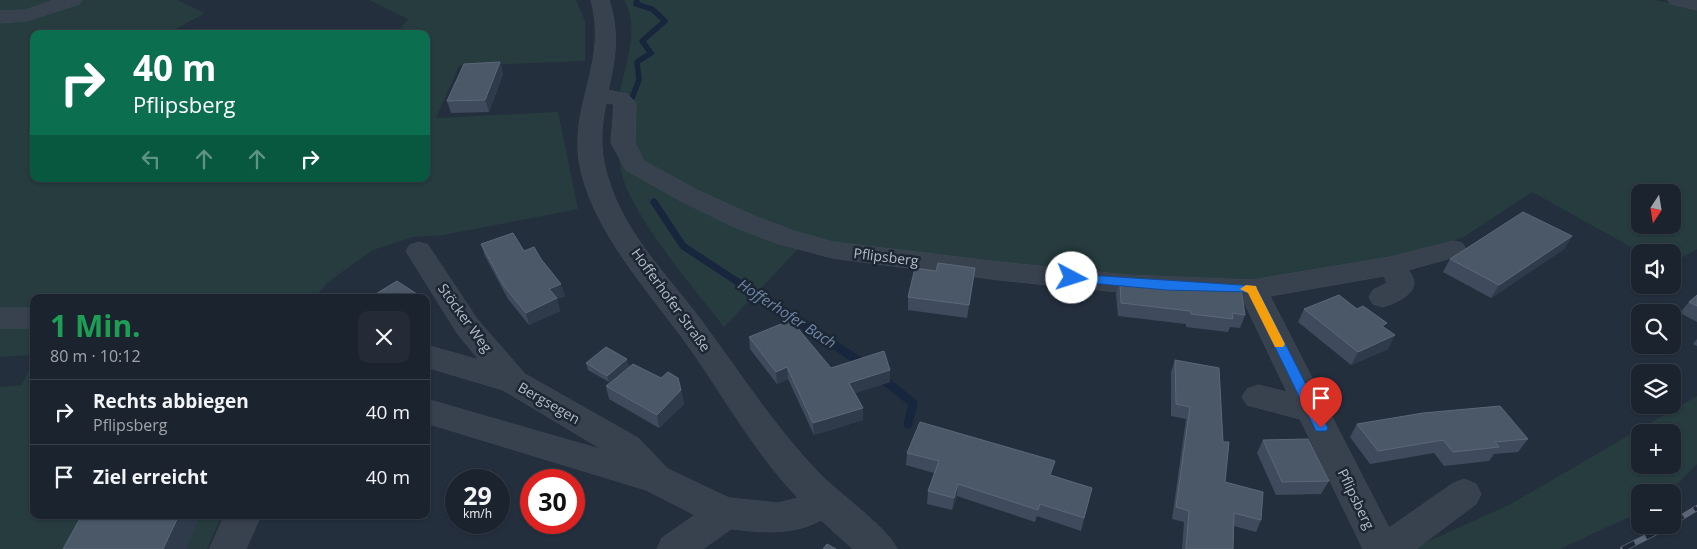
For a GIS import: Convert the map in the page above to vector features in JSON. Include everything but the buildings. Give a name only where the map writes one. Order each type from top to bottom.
[{"type":"street","points":[[0,17],[36,13],[73,0]]},
{"type":"street","name":"Hofferhofer Straße","points":[[600,0],[607,24],[608,40],[589,129],[591,159],[602,195],[625,238],[786,458],[824,501],[879,549]]},
{"type":"street","points":[[1677,0],[1697,4]]},
{"type":"street","name":"Pflipsberg","points":[[596,97],[613,97],[621,99],[624,103],[623,143],[634,165],[690,196],[743,221],[785,237],[832,250],[999,271],[1128,284],[1252,289],[1292,284],[1390,266],[1453,249]]},
{"type":"street","name":"Stöcker Weg","points":[[419,251],[467,326],[514,382]]},
{"type":"street","points":[[1383,297],[1401,287],[1401,278],[1390,266]]},
{"type":"street","name":"Pflipsberg","points":[[1252,289],[1381,549]]},
{"type":"street","points":[[0,318],[30,318]]},
{"type":"street","name":"Bergsegen","points":[[430,357],[514,382],[626,447],[656,479]]},
{"type":"street","points":[[1258,397],[1312,410]]},
{"type":"street","name":"Bergsegen","points":[[430,412],[656,479],[725,513],[778,518],[802,514],[824,501]]},
{"type":"street","points":[[1388,549],[1464,494]]},
{"type":"street","points":[[675,549],[725,513]]},
{"type":"street","points":[[228,549],[240,519]]},
{"type":"green space","points":[[0,0],[64,0],[19,12],[0,13]]},
{"type":"green space","points":[[80,0],[177,0],[205,13],[174,30],[30,30],[30,182],[430,182],[430,30],[399,30],[408,19],[369,0],[576,0],[585,21],[585,61],[459,66],[436,118],[558,112],[578,209],[444,235],[413,237],[373,250],[328,282],[318,294],[30,294],[30,355],[0,357],[0,19]]},
{"type":"green space","points":[[624,0],[1655,0],[1697,8],[1697,249],[1681,258],[1681,244],[1631,244],[1631,247],[1532,192],[1462,238],[1352,266],[1255,282],[1187,284],[876,252],[788,234],[642,164],[632,145],[631,102],[620,91],[630,45],[631,21],[629,10]]},
{"type":"green space","points":[[620,157],[800,247],[724,327],[660,245],[644,220],[630,196],[622,174]]},
{"type":"green space","points":[[30,367],[30,519],[220,519],[207,549],[0,549],[0,387],[22,385]]},
{"type":"green space","points":[[1697,396],[1697,464],[1677,484],[1631,484],[1631,516],[1560,549],[1411,549],[1509,505],[1631,434],[1631,474],[1681,474],[1681,424],[1649,424],[1666,414],[1681,414],[1681,405]]},
{"type":"waterway","name":"Hofferhofer Bach","points":[[628,108],[639,80],[637,62],[651,53],[642,41],[665,21],[652,9],[636,4],[637,0]]},
{"type":"waterway","name":"Hofferhofer Bach","points":[[654,202],[683,246],[800,323]]},
{"type":"waterway","name":"Hofferhofer Bach","points":[[798,321],[865,365]]},
{"type":"waterway","name":"Hofferhofer Bach","points":[[880,377],[913,403],[908,424]]},
{"type":"railway","points":[[1681,518],[1697,508]]},
{"type":"railway","points":[[1623,549],[1652,534]]},
{"type":"slow traffic","points":[[1246,289],[1252,289],[1279,344]]},
{"type":"route","points":[[1072,278],[1128,284],[1252,289],[1321,428]]}]
